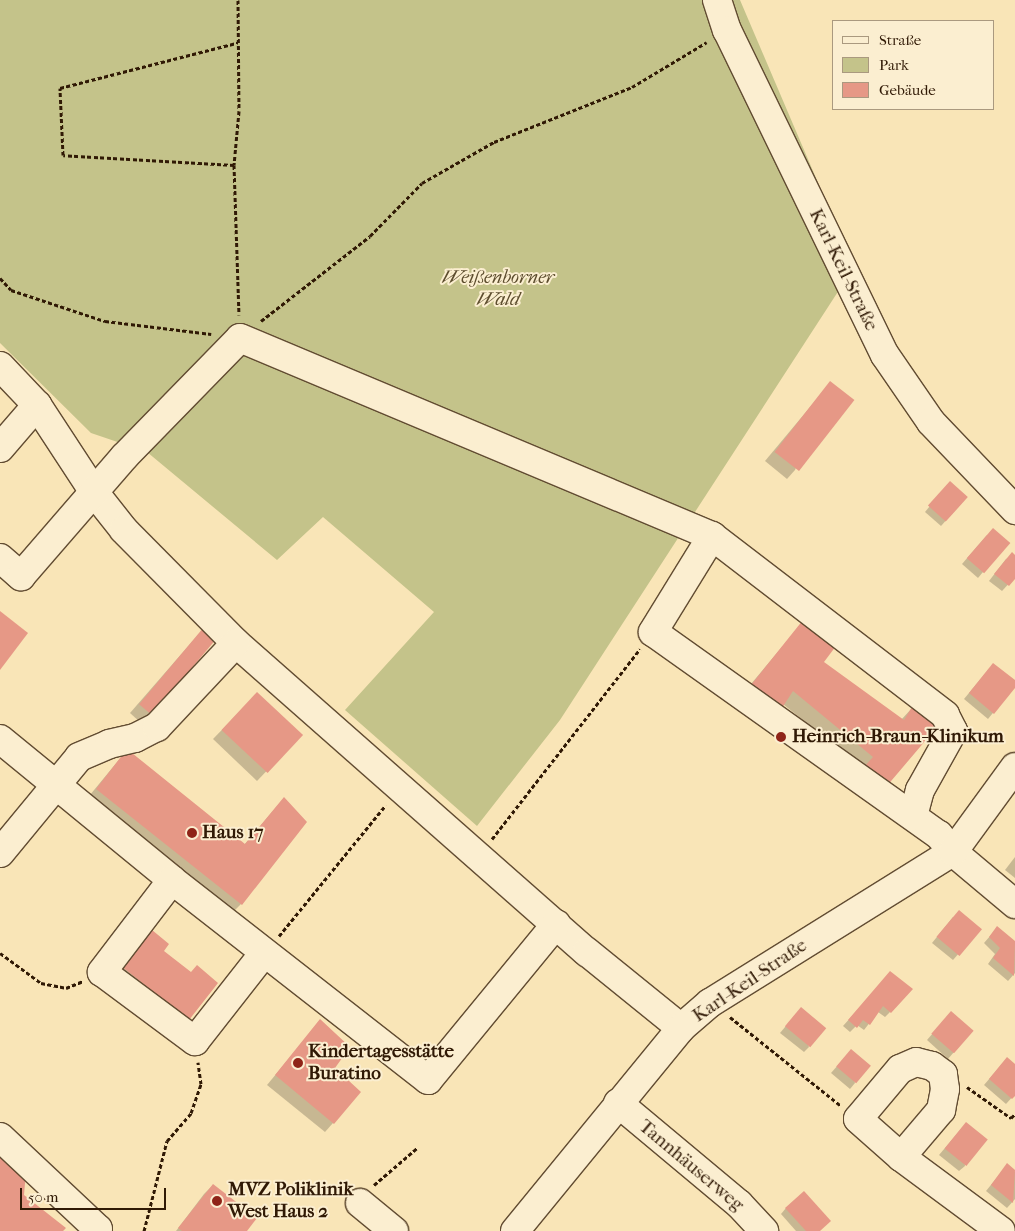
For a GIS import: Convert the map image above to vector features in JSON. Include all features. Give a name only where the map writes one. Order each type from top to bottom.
[{"type":"street","name":"Karl-Keil-Straße","points":[[718,0],[727,30],[885,355],[931,422],[1015,510]]},
{"type":"street","points":[[0,558],[21,576],[94,492],[240,338],[712,536],[945,715],[953,731],[920,790],[913,816]]},
{"type":"street","points":[[0,366],[38,405],[94,492],[124,530],[160,556],[236,643],[402,786],[556,924],[681,1028]]},
{"type":"street","points":[[0,448],[38,405]]},
{"type":"street","points":[[712,536],[653,632],[940,835],[953,852],[1015,904]]},
{"type":"street","points":[[0,853],[79,757],[109,744],[135,738],[157,726],[236,643]]},
{"type":"street","points":[[0,739],[172,880],[428,1080],[556,924]]},
{"type":"street","name":"Karl-Keil-Straße","points":[[515,1231],[681,1028],[710,1003],[953,852],[1015,767]]},
{"type":"street","points":[[172,880],[102,972],[195,1041],[264,953]]},
{"type":"street","points":[[901,1157],[942,1110],[945,1090],[943,1074],[932,1066],[916,1062],[900,1069],[858,1119],[901,1157],[1001,1231]]},
{"type":"street","name":"Tannhäuserweg","points":[[618,1103],[739,1204],[764,1231]]},
{"type":"street","points":[[0,1137],[98,1229],[97,1231]]},
{"type":"street","points":[[367,1195],[394,1231]]},
{"type":"path","points":[[238,0],[239,111],[234,165],[240,338]]},
{"type":"path","points":[[0,278],[11,290],[105,321],[240,338],[370,236],[422,183],[494,142],[632,87],[727,30]]},
{"type":"path","points":[[234,165],[63,155],[60,88],[238,43]]},
{"type":"path","points":[[479,857],[653,632]]},
{"type":"path","points":[[264,953],[402,786]]},
{"type":"path","points":[[0,954],[41,983],[66,988],[102,972]]},
{"type":"path","points":[[710,1003],[858,1119]]},
{"type":"path","points":[[144,1231],[168,1141],[191,1113],[201,1084],[195,1041]]},
{"type":"path","points":[[945,1090],[964,1084],[1011,1118],[1015,1114]]},
{"type":"path","points":[[367,1195],[417,1148]]},
{"type":"green space","name":"Weißenborner Wald","points":[[0,0],[740,0],[854,267],[560,720],[477,826],[345,710],[434,612],[323,517],[277,560],[147,452],[91,433],[0,343]]},
{"type":"building","points":[[830,381],[854,400],[799,471],[775,452]]},
{"type":"building","points":[[950,481],[968,497],[946,522],[928,506]]},
{"type":"building","points":[[993,528],[1010,543],[984,573],[967,558]]},
{"type":"building","points":[[1012,552],[1015,555],[1015,579],[1009,586],[994,574]]},
{"type":"building","points":[[0,611],[28,633],[0,670]]},
{"type":"building","points":[[803,620],[836,646],[824,662],[904,720],[912,707],[937,727],[886,787],[864,767],[873,757],[793,691],[782,708],[751,685]]},
{"type":"building","points":[[204,627],[217,638],[152,715],[139,704]]},
{"type":"building","points":[[993,663],[1015,680],[1015,688],[994,714],[969,693]]},
{"type":"building","points":[[257,692],[303,735],[268,773],[222,730]]},
{"type":"building","name":"Haus 17","points":[[127,749],[245,844],[284,797],[307,822],[242,905],[96,789]]},
{"type":"building","points":[[959,910],[982,929],[959,956],[937,937]]},
{"type":"building","points":[[146,925],[169,944],[164,951],[191,972],[197,965],[218,983],[189,1020],[116,962]]},
{"type":"building","points":[[997,926],[1015,941],[1014,976],[993,958],[1000,948],[989,937]]},
{"type":"building","points":[[890,971],[913,989],[891,1013],[883,1006],[870,1025],[863,1020],[857,1028],[848,1020]]},
{"type":"building","points":[[801,1007],[826,1028],[810,1047],[785,1026]]},
{"type":"building","points":[[951,1011],[974,1031],[954,1053],[931,1034]]},
{"type":"building","points":[[320,1019],[350,1047],[335,1068],[361,1092],[334,1124],[275,1075]]},
{"type":"building","points":[[851,1049],[871,1066],[856,1083],[836,1067]]},
{"type":"building","points":[[1007,1057],[1015,1064],[1015,1096],[1012,1099],[989,1079]]},
{"type":"building","points":[[966,1122],[988,1140],[966,1166],[945,1148]]},
{"type":"building","points":[[0,1150],[26,1171],[24,1195],[66,1228],[63,1231],[0,1231]]},
{"type":"building","points":[[1007,1163],[1015,1170],[1013,1203],[991,1185]]},
{"type":"building","name":"MVZ Poliklinik West Haus 2","points":[[213,1184],[257,1218],[247,1231],[182,1231],[178,1228]]},
{"type":"building","points":[[804,1191],[831,1221],[820,1231],[806,1231],[785,1208]]},
{"type":"place","name":"Heinrich-Braun-Klinikum","points":[[781,737]]},
{"type":"place","name":"Haus 17","points":[[192,833]]},
{"type":"place","name":"Kindertagesstätte Buratino","points":[[298,1063]]},
{"type":"place","name":"MVZ Poliklinik West Haus 2","points":[[217,1201]]}]
